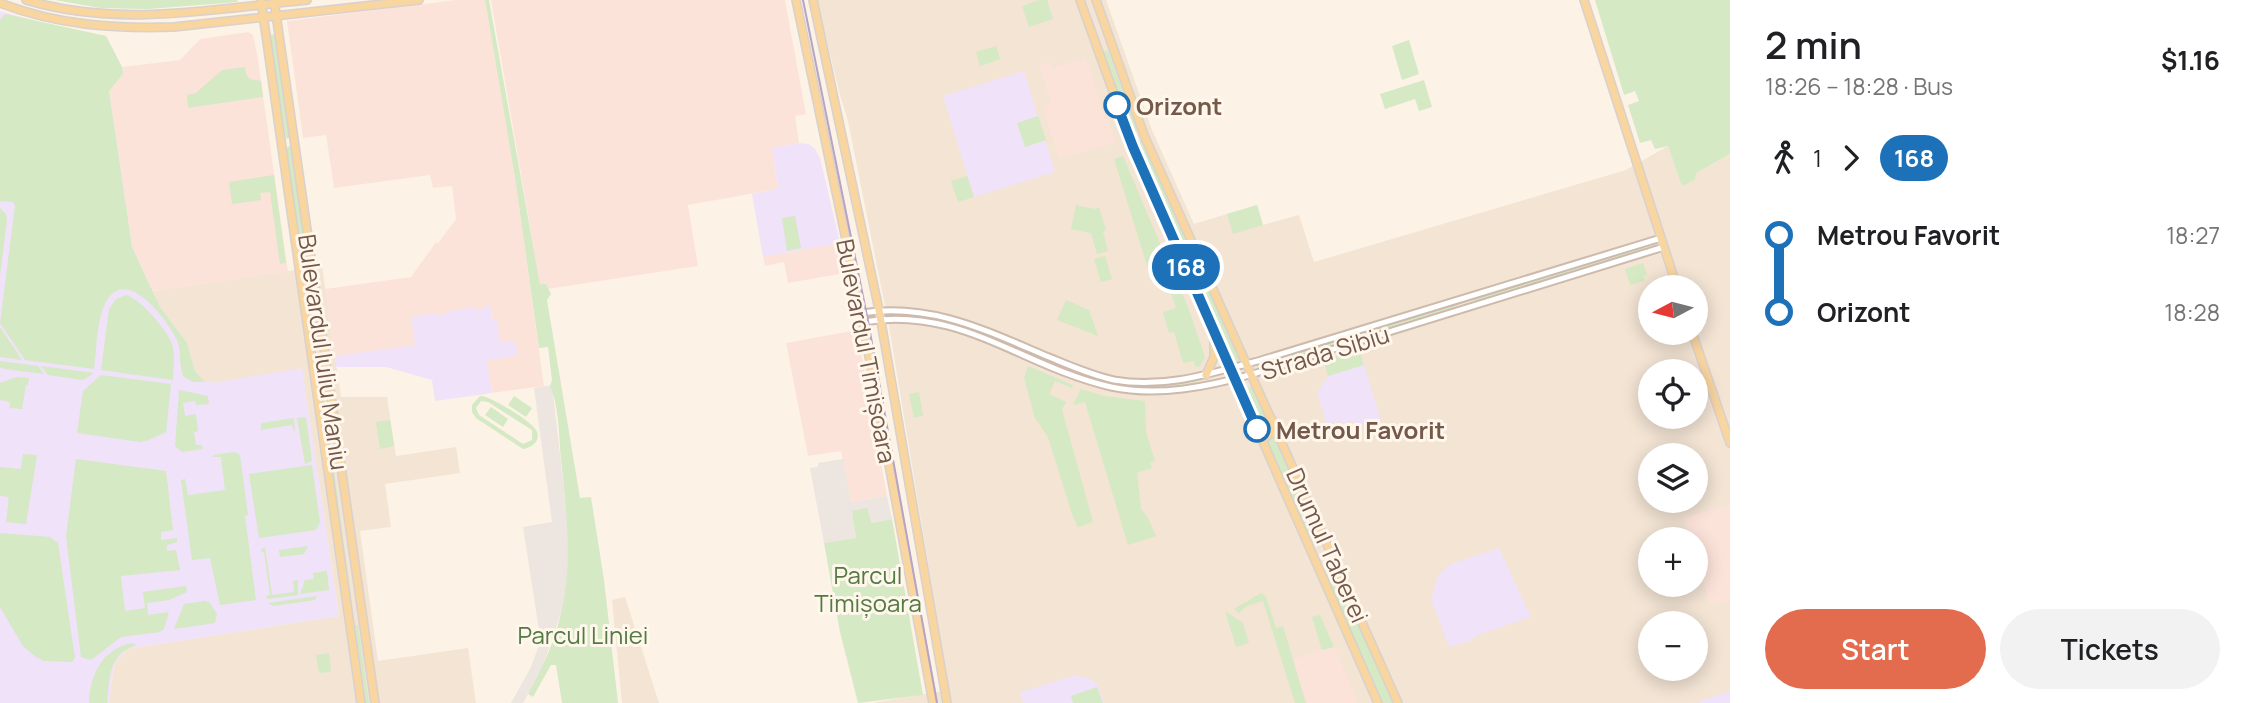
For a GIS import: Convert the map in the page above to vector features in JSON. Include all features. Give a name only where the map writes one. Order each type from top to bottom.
[{"type":"main road","points":[[26,0],[80,13],[141,16],[262,2],[307,0]]},
{"type":"main road","points":[[0,3],[56,19],[105,27],[174,27],[419,0]]},
{"type":"main road","name":"Bulevardul Timișoara","points":[[796,0],[863,322],[932,701]]},
{"type":"main road","name":"Bulevardul Timișoara","points":[[813,0],[880,314],[946,700]]},
{"type":"main road","name":"Drumul Taberei","points":[[1080,0],[1131,141],[1378,703]]},
{"type":"main road","name":"Drumul Taberei","points":[[1096,0],[1144,135],[1398,703]]},
{"type":"main road","points":[[1584,0],[1673,275]]},
{"type":"main road","name":"Bulevardul Iuliu Maniu","points":[[262,2],[361,703]]},
{"type":"main road","name":"Bulevardul Iuliu Maniu","points":[[274,2],[375,703]]},
{"type":"main road","points":[[1131,141],[1144,135]]},
{"type":"main road","points":[[1206,375],[1214,357],[1214,331]]},
{"type":"main road","points":[[1696,345],[1730,443]]},
{"type":"main road","points":[[315,378],[328,376]]},
{"type":"main road","points":[[1255,425],[1265,426],[1272,419]]},
{"type":"main road","points":[[1262,440],[1271,433],[1279,434]]},
{"type":"main road","points":[[885,446],[901,443]]},
{"type":"main road","points":[[1313,554],[1329,547]]},
{"type":"main road","points":[[906,562],[921,559]]},
{"type":"main road","points":[[932,701],[946,700]]},
{"type":"street","name":"Strada Sibiu","points":[[863,322],[880,314],[904,310],[952,318],[1085,372],[1114,380],[1150,383],[1206,375],[1661,238]]},
{"type":"street","name":"Strada Sibiu","points":[[861,313],[948,325],[1082,378],[1122,389],[1176,390],[1253,374],[1664,247]]},
{"type":"street","points":[[1460,300],[1463,309]]},
{"type":"shaded area","points":[[456,0],[485,0],[515,178],[544,386],[492,393],[487,361],[506,342],[500,342],[497,321],[493,321],[490,305],[476,311],[475,307],[437,316],[434,313],[411,317],[416,345],[335,356],[325,289],[411,277],[456,219],[452,186],[433,188],[430,175],[334,188],[326,135],[303,138],[287,21]]},
{"type":"shaded area","points":[[491,0],[785,0],[806,114],[795,116],[799,143],[772,148],[778,189],[688,205],[698,266],[541,290]]},
{"type":"shaded area","points":[[817,0],[1106,0],[1152,130],[1194,224],[1257,205],[1263,225],[1299,215],[1314,262],[1626,170],[1668,146],[1681,184],[1730,154],[1730,703],[872,703],[949,690],[889,326],[848,121]]},
{"type":"shaded area","points":[[0,11],[49,25],[106,36],[123,74],[109,91],[132,247],[160,307],[187,343],[195,371],[205,382],[213,383],[302,368],[339,616],[127,649],[114,665],[109,703],[0,703]]},
{"type":"shaded area","points":[[248,32],[253,35],[257,53],[288,272],[153,291],[132,247],[109,91],[123,74],[122,67],[180,60],[200,39]]},
{"type":"shaded area","points":[[1086,57],[1115,142],[1059,159],[1043,107],[1051,104],[1039,65],[1050,62],[1052,68]]},
{"type":"shaded area","points":[[1024,71],[1055,172],[974,197],[943,96]]},
{"type":"shaded area","points":[[809,144],[820,158],[840,243],[763,257],[752,194],[778,189],[772,148]]},
{"type":"shaded area","points":[[840,243],[846,273],[788,283],[784,262],[765,266],[763,257]]},
{"type":"shaded area","points":[[322,266],[341,397],[387,397],[396,456],[456,447],[460,473],[385,484],[391,527],[360,531],[378,661],[468,648],[476,703],[109,703],[114,665],[127,649],[339,616],[302,369],[205,382],[195,371],[187,343],[160,307],[153,291]]},
{"type":"shaded area","points":[[490,305],[493,321],[497,320],[500,341],[515,341],[518,355],[487,361],[492,393],[435,401],[432,380],[386,367],[336,367],[335,356],[415,345],[411,317],[434,313],[437,316],[442,315],[442,312],[449,314],[448,311],[475,307],[476,310],[484,309],[484,306]]},
{"type":"shaded area","points":[[857,330],[887,496],[851,502],[841,451],[808,456],[786,343]]},
{"type":"shaded area","points":[[1364,365],[1381,420],[1357,427],[1352,421],[1327,425],[1317,393],[1328,376]]},
{"type":"shaded area","points":[[552,385],[569,534],[568,584],[564,604],[541,671],[523,703],[511,703],[531,667],[542,637],[523,527],[552,522],[534,388]]},
{"type":"shaded area","points":[[843,459],[851,502],[887,496],[892,519],[870,523],[852,511],[856,538],[824,543],[810,468],[818,467],[818,463]]},
{"type":"shaded area","points":[[1730,504],[1730,600],[1710,606],[1707,597],[1708,527],[1687,527],[1684,518],[1708,513],[1708,511]]},
{"type":"shaded area","points":[[1499,548],[1531,617],[1449,647],[1431,599],[1437,578],[1446,567],[1454,563]]},
{"type":"shaded area","points":[[625,597],[659,703],[622,703],[612,600]]},
{"type":"shaded area","points":[[1334,647],[1358,703],[1306,703],[1293,659]]},
{"type":"shaded area","points":[[1073,676],[1093,680],[1098,684],[1104,703],[1023,703],[1020,692]]},
{"type":"shaded area","points":[[1730,691],[1730,703],[1698,703],[1699,701]]},
{"type":"green space","points":[[55,0],[238,2],[148,9],[100,8]]},
{"type":"green space","name":"Parcul Liniei","points":[[485,0],[489,0],[540,284],[546,284],[551,294],[547,300],[580,498],[591,497],[604,580],[618,703],[562,703],[556,665],[551,665],[533,697],[528,694],[544,663],[563,606],[567,579],[567,523],[558,421],[550,386],[552,380],[548,347],[539,348],[515,178]]},
{"type":"green space","points":[[1047,0],[1053,19],[1029,27],[1022,6]]},
{"type":"green space","points":[[1595,0],[1730,0],[1730,154],[1696,173],[1695,179],[1685,185],[1681,184],[1668,146],[1655,149],[1651,140],[1640,143],[1628,105],[1639,101],[1635,91],[1624,95]]},
{"type":"green space","points":[[5,14],[106,36],[123,74],[109,91],[132,247],[160,307],[187,343],[195,371],[205,382],[193,382],[184,377],[177,340],[172,331],[146,300],[126,289],[116,291],[103,308],[94,369],[25,360],[0,323],[15,206],[13,202],[0,201],[0,20]]},
{"type":"green space","points":[[276,34],[291,137],[286,139],[269,35]]},
{"type":"green space","points":[[1409,40],[1419,74],[1402,80],[1392,46]]},
{"type":"green space","points":[[996,46],[1000,59],[980,66],[976,52]]},
{"type":"green space","points":[[1108,50],[1137,130],[1134,133],[1102,53]]},
{"type":"green space","points":[[245,67],[250,79],[261,81],[263,97],[188,108],[187,95],[196,93],[222,70]]},
{"type":"green space","points":[[1424,80],[1432,107],[1419,111],[1415,99],[1385,109],[1380,94]]},
{"type":"green space","points":[[1038,116],[1046,140],[1025,147],[1017,123]]},
{"type":"green space","points":[[1138,141],[1143,141],[1243,360],[1232,363],[1136,146]]},
{"type":"green space","points":[[289,146],[292,148],[316,320],[310,320],[286,149]]},
{"type":"green space","points":[[1123,156],[1169,265],[1149,272],[1114,159]]},
{"type":"green space","points":[[274,175],[286,263],[280,264],[270,192],[260,193],[261,200],[232,204],[229,182]]},
{"type":"green space","points":[[967,176],[974,197],[958,202],[951,181]]},
{"type":"green space","points":[[1076,205],[1094,209],[1099,207],[1106,230],[1103,232],[1108,251],[1097,254],[1091,233],[1071,229]]},
{"type":"green space","points":[[1257,205],[1263,225],[1233,234],[1227,214]]},
{"type":"green space","points":[[0,208],[6,214],[7,221],[0,275]]},
{"type":"green space","points":[[795,216],[801,248],[787,251],[782,218]]},
{"type":"green space","points":[[1642,247],[1643,251],[1474,302],[1474,299]]},
{"type":"green space","points":[[1105,256],[1112,279],[1101,282],[1094,259]]},
{"type":"green space","points":[[1643,263],[1647,275],[1638,275],[1638,283],[1630,285],[1625,269]]},
{"type":"green space","points":[[1173,271],[1205,357],[1199,367],[1196,367],[1194,361],[1183,363],[1174,332],[1169,333],[1163,312],[1176,308],[1164,274]]},
{"type":"green space","points":[[126,295],[146,309],[170,341],[174,351],[173,380],[101,370],[109,309],[116,299]]},
{"type":"green space","points":[[1066,300],[1089,310],[1098,336],[1057,320]]},
{"type":"green space","points":[[1456,304],[1457,309],[1381,331],[1381,327]]},
{"type":"green space","points":[[0,327],[22,360],[0,357]]},
{"type":"green space","points":[[1360,333],[1362,338],[1266,367],[1265,363]]},
{"type":"green space","points":[[1007,342],[1081,373],[1082,374],[1006,345]]},
{"type":"green space","points":[[1359,349],[1364,365],[1328,376],[1323,360]]},
{"type":"green space","points":[[0,361],[38,366],[44,374],[4,369],[0,367]]},
{"type":"green space","points":[[41,366],[94,373],[83,380],[48,375]]},
{"type":"green space","points":[[1028,366],[1073,385],[1072,388],[1055,381],[1049,394],[1066,402],[1062,410],[1093,522],[1078,527],[1073,517],[1048,437],[1035,418],[1024,378]]},
{"type":"green space","points":[[101,375],[171,384],[166,432],[140,442],[77,433],[83,391]]},
{"type":"green space","points":[[16,377],[29,378],[22,409],[9,408],[10,402],[0,400],[0,383]]},
{"type":"green space","points":[[1099,378],[1139,385],[1199,382],[1176,388],[1149,389],[1109,384],[1098,381]]},
{"type":"green space","points":[[319,381],[322,381],[351,597],[350,596]]},
{"type":"green space","points":[[1253,386],[1267,416],[1264,422],[1258,421],[1243,390]]},
{"type":"green space","points":[[1081,389],[1104,396],[1145,401],[1146,432],[1155,461],[1150,462],[1152,468],[1137,473],[1141,509],[1156,536],[1128,545],[1085,402],[1073,405]]},
{"type":"green space","points":[[179,390],[208,396],[209,404],[196,405],[195,401],[183,403],[185,416],[196,414],[196,445],[202,445],[203,449],[182,452],[175,446]]},
{"type":"green space","points":[[919,392],[923,416],[914,418],[909,394]]},
{"type":"green space","points":[[480,396],[500,404],[533,426],[538,434],[537,440],[530,447],[523,449],[476,418],[472,405]],"holes":[[[481,401],[488,402],[532,430],[532,440],[523,444],[479,415],[476,408]]]},
{"type":"green space","points":[[514,396],[532,408],[526,417],[508,405]]},
{"type":"green space","points":[[491,407],[508,419],[503,427],[485,415]]},
{"type":"green space","points":[[306,417],[312,461],[305,464],[297,418]]},
{"type":"green space","points":[[294,418],[295,434],[292,425],[261,430],[261,423]]},
{"type":"green space","points":[[390,420],[394,446],[380,449],[376,422]]},
{"type":"green space","points":[[1270,437],[1278,439],[1322,542],[1319,547],[1313,546],[1267,443]]},
{"type":"green space","points":[[235,452],[240,455],[256,600],[220,605],[210,558],[192,560],[181,480],[185,479],[188,495],[225,490],[221,457],[213,455]]},
{"type":"green space","points":[[23,454],[37,455],[26,524],[6,522],[9,497],[0,496],[0,467],[21,469]]},
{"type":"green space","points":[[76,459],[166,471],[173,530],[161,532],[161,540],[177,538],[177,542],[167,545],[167,551],[176,550],[180,570],[121,576],[125,611],[145,608],[143,592],[186,586],[187,592],[169,600],[147,603],[148,615],[169,612],[164,629],[160,632],[121,637],[91,660],[81,657],[66,536]]},
{"type":"green space","points":[[312,465],[320,522],[316,530],[259,538],[249,474]]},
{"type":"green space","name":"Parcul Timișoara","points":[[867,508],[871,523],[892,519],[923,695],[858,703],[840,632],[824,543],[856,538],[852,511]]},
{"type":"green space","points":[[0,533],[50,537],[58,543],[75,658],[72,662],[44,661],[36,657],[23,646],[0,607]]},
{"type":"green space","points":[[308,546],[304,554],[280,557],[279,550]]},
{"type":"green space","points":[[265,547],[272,595],[294,592],[293,581],[298,580],[298,595],[267,599],[266,596],[270,595],[264,552],[260,551]]},
{"type":"green space","points":[[1332,562],[1394,703],[1382,703],[1322,567]]},
{"type":"green space","points":[[327,571],[329,590],[300,594],[305,580],[314,579],[313,573]]},
{"type":"green space","points":[[1261,593],[1266,597],[1276,628],[1283,626],[1306,703],[1295,703],[1263,601],[1247,606],[1239,613],[1234,609]]},
{"type":"green space","points":[[317,596],[315,600],[274,606],[268,603]]},
{"type":"green space","points":[[209,602],[217,614],[215,623],[174,629],[184,604]]},
{"type":"green space","points":[[1225,611],[1243,623],[1249,643],[1236,647]]},
{"type":"green space","points":[[1320,615],[1334,647],[1322,650],[1312,617]]},
{"type":"green space","points":[[355,625],[358,625],[369,703],[366,703]]},
{"type":"green space","points":[[132,643],[136,645],[120,655],[112,668],[107,703],[89,703],[95,673],[105,657]]},
{"type":"green space","points":[[329,653],[331,672],[319,673],[316,655]]},
{"type":"green space","points":[[1097,687],[1103,703],[1073,703],[1071,696]]},
{"type":"tram line","points":[[803,0],[868,321],[937,703]]},
{"type":"bus line","name":"168","points":[[1117,105],[1257,429]]},
{"type":"place","name":"Orizont","points":[[1117,105]]},
{"type":"place","name":"Metrou Favorit","points":[[1257,429]]}]
